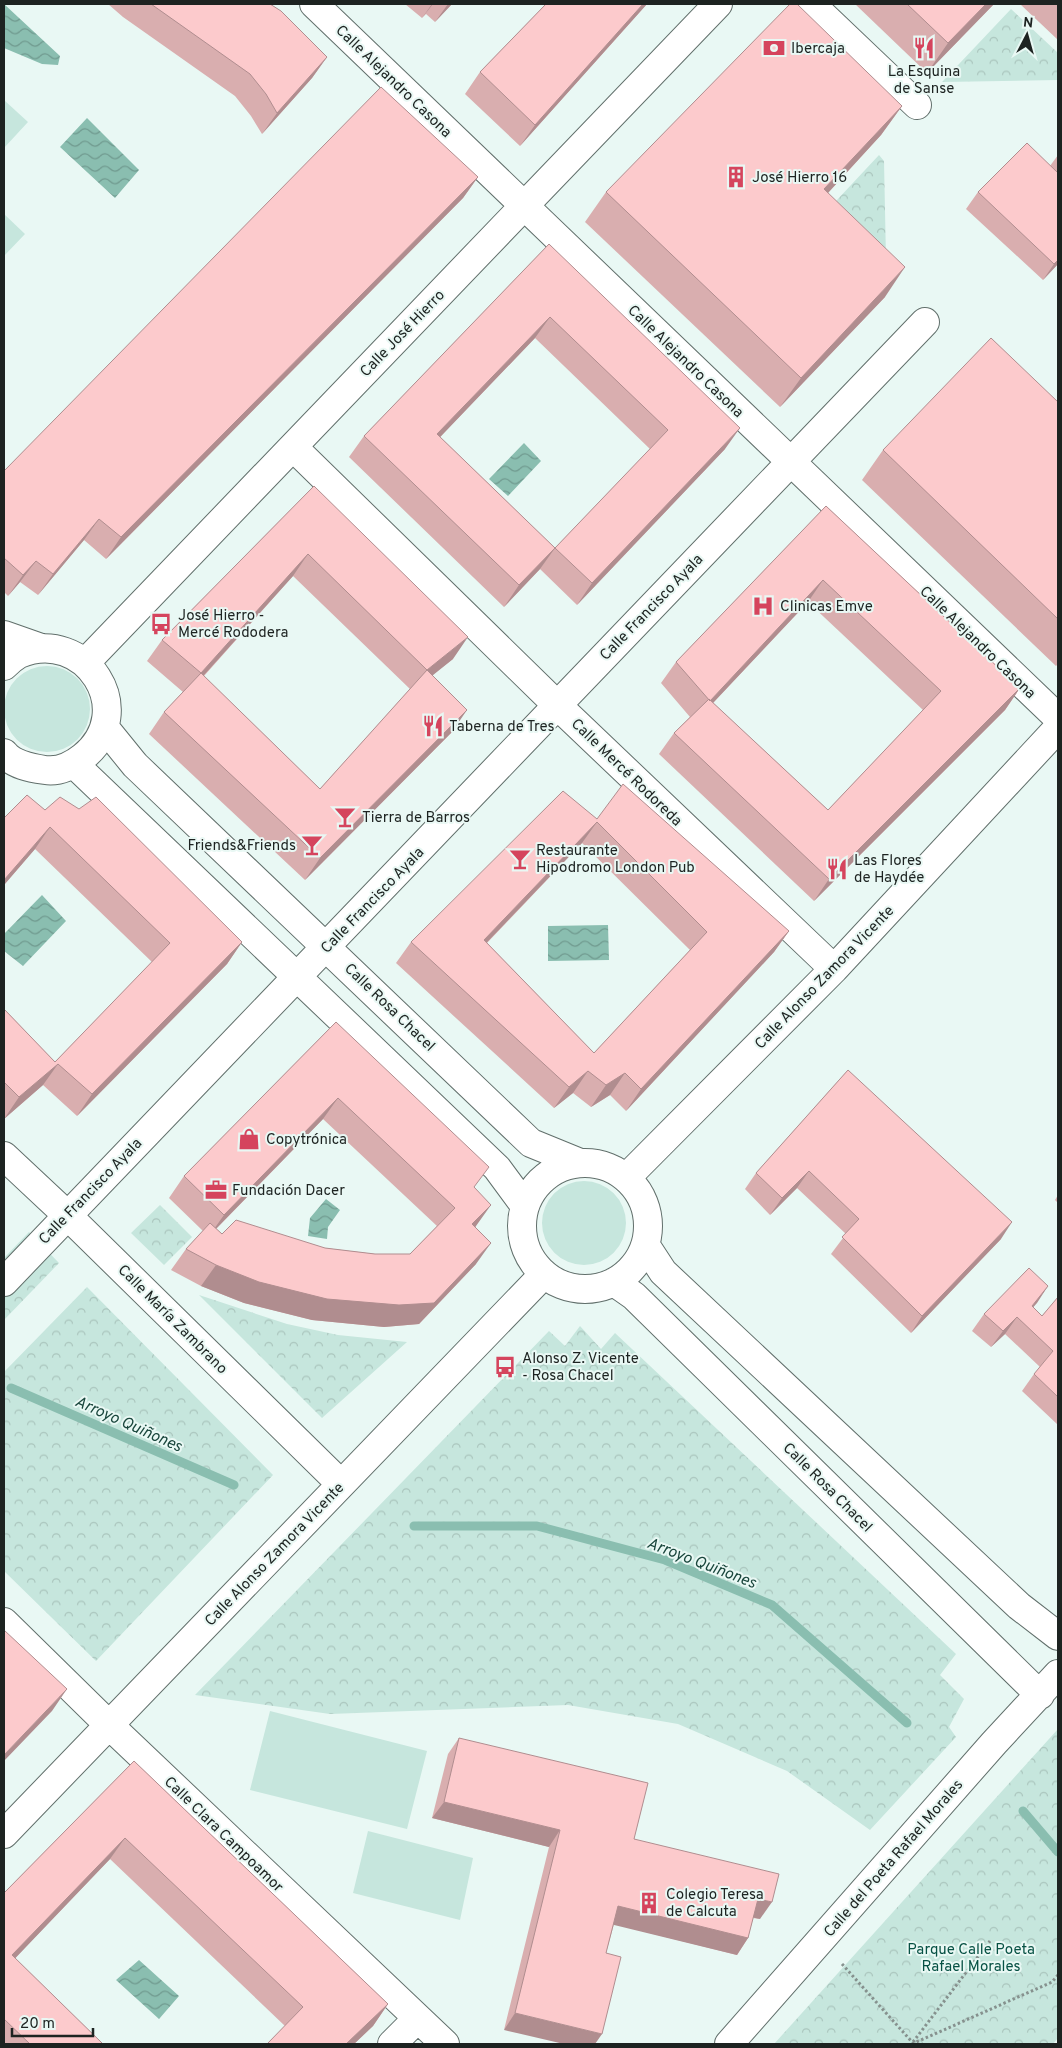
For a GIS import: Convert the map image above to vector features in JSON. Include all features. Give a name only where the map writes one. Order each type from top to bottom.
[{"type":"street","name":"Calle Alejandro Casona","points":[[314,4],[1058,718]]},
{"type":"street","name":"Calle José Hierro","points":[[86,662],[718,4]]},
{"type":"street","points":[[811,4],[916,106]]},
{"type":"street","name":"Calle Francisco Ayala","points":[[4,1282],[925,322]]},
{"type":"street","name":"Calle Mercé Rodoreda","points":[[293,446],[557,705],[834,969]]},
{"type":"street","points":[[4,635],[41,648],[65,651],[86,662],[101,681],[107,704],[105,728],[93,749],[74,764],[51,770],[43,770],[27,768],[4,756]]},
{"type":"street","points":[[4,666],[18,655],[41,648]]},
{"type":"street","name":"Calle Rosa Chacel","points":[[105,728],[135,765],[531,1143],[580,1163]]},
{"type":"street","name":"Calle Alonso Zamora Vicente","points":[[626,1178],[834,969],[1058,728]]},
{"type":"street","points":[[74,764],[497,1168],[524,1206]]},
{"type":"street","name":"Calle María Zambrano","points":[[4,1156],[67,1215],[341,1484]]},
{"type":"street","points":[[580,1163],[605,1166],[626,1178],[642,1197],[648,1221],[646,1246],[634,1267],[614,1282],[590,1289],[566,1286],[544,1274],[528,1255],[522,1231],[524,1206],[537,1185],[556,1170],[580,1163]]},
{"type":"street","points":[[646,1246],[662,1272],[1019,1606],[1058,1636]]},
{"type":"street","name":"Calle Alonso Zamora Vicente","points":[[4,1834],[544,1274]]},
{"type":"street","name":"Calle Rosa Chacel","points":[[614,1282],[634,1296],[1040,1694]]},
{"type":"street","name":"Calle Clara Campoamor","points":[[4,1622],[416,2019],[445,2044]]},
{"type":"street","name":"Calle del Poeta Rafael Morales","points":[[729,2044],[994,1743],[1058,1674]]},
{"type":"street","points":[[392,2044],[416,2019]]},
{"type":"path","points":[[912,2044],[990,1940]]},
{"type":"path","points":[[842,1964],[912,2044]]},
{"type":"path","points":[[912,2044],[1052,1982],[1058,1975]]},
{"type":"green space","points":[[1011,9],[1058,53],[1058,80],[942,82]]},
{"type":"green space","points":[[4,100],[28,122],[4,148]]},
{"type":"green space","points":[[879,155],[884,161],[886,259],[823,215]]},
{"type":"green space","points":[[4,214],[25,234],[4,256]]},
{"type":"green space","points":[[47,666],[63,670],[77,679],[86,693],[90,709],[86,725],[77,739],[63,748],[47,752],[31,748],[17,739],[8,725],[4,709],[8,693],[17,679],[31,670]]},
{"type":"green space","points":[[584,1181],[600,1184],[614,1193],[623,1207],[626,1223],[623,1239],[614,1253],[600,1262],[584,1265],[568,1262],[554,1253],[545,1239],[542,1223],[545,1207],[554,1193],[568,1184]]},
{"type":"green space","points":[[160,1205],[192,1237],[164,1265],[131,1233]]},
{"type":"green space","points":[[29,1232],[59,1263],[4,1320],[4,1258]]},
{"type":"green space","points":[[87,1287],[273,1475],[96,1661],[4,1571],[4,1372]]},
{"type":"green space","points":[[199,1295],[287,1324],[338,1335],[407,1342],[322,1418]]},
{"type":"green space","points":[[580,1326],[601,1349],[615,1333],[956,1654],[940,1675],[964,1699],[949,1727],[956,1737],[870,1830],[787,1771],[678,1724],[568,1705],[330,1714],[195,1695],[549,1331],[565,1346]]},
{"type":"green space","points":[[270,1711],[427,1751],[407,1829],[250,1790]]},
{"type":"green space","name":"Parque Calle Poeta Rafael Morales","points":[[1058,1729],[1058,2038],[1053,2044],[774,2044]]},
{"type":"green space","points":[[368,1831],[473,1858],[460,1920],[353,1893]]},
{"type":"water","points":[[4,4],[60,56],[58,65],[42,64],[4,48]]},
{"type":"water","points":[[87,118],[139,170],[115,198],[60,147]]},
{"type":"water","points":[[524,443],[541,461],[508,496],[489,479]]},
{"type":"water","points":[[42,895],[66,921],[23,966],[4,951],[4,934]]},
{"type":"water","points":[[608,925],[609,960],[548,961],[548,926]]},
{"type":"water","points":[[326,1199],[340,1210],[328,1227],[327,1239],[308,1236],[310,1218]]},
{"type":"water","points":[[139,1960],[179,1996],[159,2019],[116,1980]]},
{"type":"building","points":[[151,4],[270,4],[281,11],[327,57],[277,113],[266,94],[250,74]]},
{"type":"building","points":[[546,4],[643,4],[535,125],[480,72]]},
{"type":"building","name":"José Hierro 16","points":[[790,4],[797,4],[902,106],[824,189],[905,267],[801,378],[606,192]]},
{"type":"building","points":[[907,4],[986,4],[948,43]]},
{"type":"building","points":[[381,87],[478,177],[121,537],[99,519],[53,574],[36,561],[23,575],[4,558],[4,471]]},
{"type":"building","points":[[1027,143],[1058,173],[1058,260],[1054,264],[978,192]]},
{"type":"building","points":[[549,244],[740,428],[592,583],[555,548],[519,585],[364,436]],"holes":[[[550,317],[668,430],[555,548],[437,434]]]},
{"type":"building","points":[[991,338],[1058,402],[1058,619],[883,450]]},
{"type":"building","points":[[314,486],[468,637],[427,670],[308,554],[201,673],[162,640]]},
{"type":"building","points":[[826,506],[1020,688],[829,879],[674,733],[709,699],[676,662]],"holes":[[[823,580],[941,691],[828,810],[711,700]]]},
{"type":"building","points":[[427,670],[467,710],[320,858],[164,712],[201,673],[320,789]]},
{"type":"building","points":[[623,784],[789,931],[641,1089],[625,1073],[606,1085],[588,1071],[569,1087],[411,942],[563,791],[597,819]],"holes":[[[597,822],[707,932],[594,1053],[484,940]]]},
{"type":"building","points":[[27,795],[45,810],[60,797],[79,809],[96,797],[242,942],[92,1094],[58,1064],[19,1097],[4,1082],[4,1009],[55,1062],[170,943],[50,827],[4,880],[4,818]]},
{"type":"building","points":[[336,1022],[489,1167],[474,1187],[491,1205],[472,1224],[491,1243],[434,1303],[399,1305],[327,1299],[259,1282],[216,1265],[186,1249],[210,1223],[222,1234],[236,1220],[325,1248],[375,1254],[410,1254],[455,1208],[338,1098],[224,1215],[184,1176]]},
{"type":"building","points":[[848,1070],[1012,1222],[922,1316],[842,1237],[859,1219],[809,1171],[782,1198],[756,1173]]},
{"type":"building","points":[[1029,1268],[1048,1286],[1032,1306],[1042,1316],[1058,1297],[1058,1397],[1034,1374],[1053,1351],[1017,1317],[1003,1331],[984,1314]]},
{"type":"building","points":[[4,1630],[67,1689],[4,1755]]},
{"type":"building","name":"Colegio Teresa de Calcuta","points":[[459,1738],[648,1783],[634,1839],[779,1874],[772,1902],[758,1899],[748,1938],[618,1906],[606,1953],[621,1957],[602,2034],[515,2013],[560,1830],[444,1802]]},
{"type":"building","points":[[134,1761],[388,2004],[346,2044],[267,2044],[303,2007],[125,1838],[12,1955],[103,2044],[30,2044],[4,2019],[4,1893]]},
{"type":"waterway","name":"Arroyo Quiñones","points":[[11,1388],[234,1485]]},
{"type":"waterway","name":"Arroyo Quiñones","points":[[414,1526],[537,1526],[665,1560],[772,1605],[907,1723]]},
{"type":"waterway","name":"Arroyo Quiñones","points":[[1023,1811],[1058,1852]]},
{"type":"place","name":"Ibercaja","points":[[774,48]]},
{"type":"place","name":"La Esquina de Sanse","points":[[924,48]]},
{"type":"place","name":"José Hierro 16","points":[[736,177]]},
{"type":"place","name":"Clinicas Emve","points":[[763,606]]},
{"type":"place","name":"José Hierro - Mercé Rododera","points":[[161,624]]},
{"type":"place","name":"Taberna de Tres","points":[[433,726]]},
{"type":"place","name":"Tierra de Barros","points":[[345,817]]},
{"type":"place","name":"Friends&Friends","points":[[312,845]]},
{"type":"place","name":"Restaurante Hipodromo London Pub","points":[[520,859]]},
{"type":"place","name":"Las Flores de Haydée","points":[[837,869]]},
{"type":"place","name":"Copytrónica","points":[[249,1139]]},
{"type":"place","name":"Fundación Dacer","points":[[216,1190]]},
{"type":"place","name":"Alonso Z. Vicente - Rosa Chacel","points":[[505,1367]]},
{"type":"place","name":"Colegio Teresa de Calcuta","points":[[649,1903]]}]
